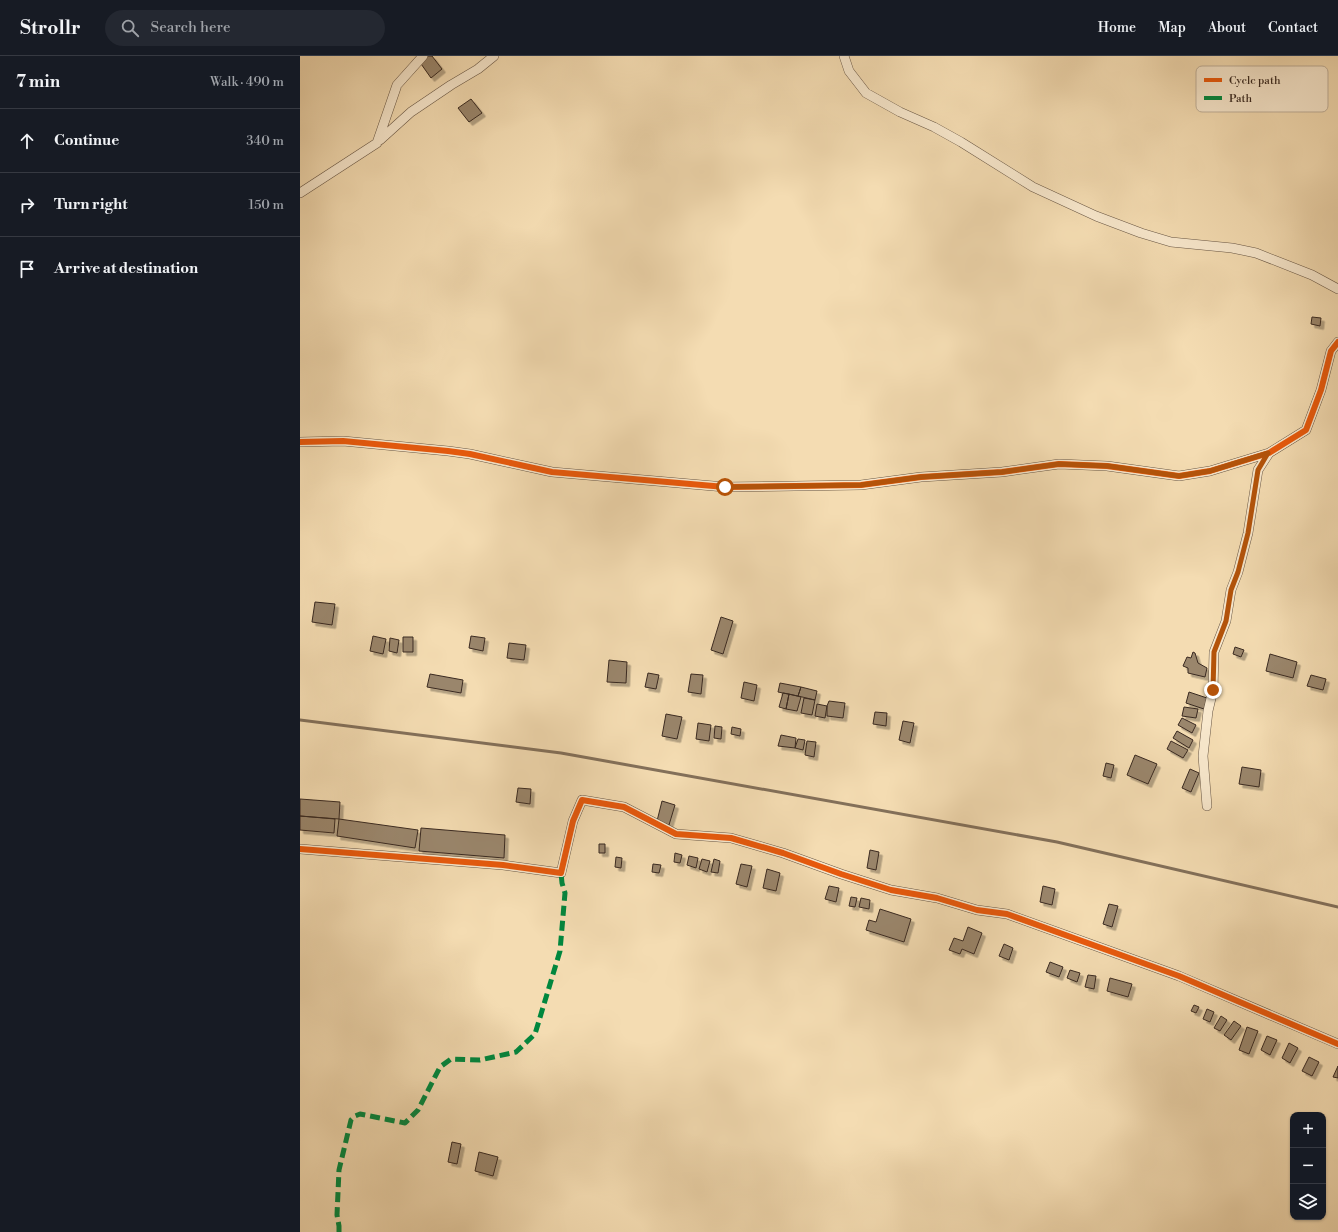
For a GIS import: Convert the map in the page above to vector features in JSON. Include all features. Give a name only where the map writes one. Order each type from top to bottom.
[{"type":"street","points":[[377,142],[397,85],[423,56]]},
{"type":"street","points":[[300,194],[377,142],[411,112],[450,85],[478,69],[494,56]]},
{"type":"street","points":[[844,56],[849,71],[866,93],[900,112],[934,127],[961,142],[1033,187],[1096,216],[1141,233],[1171,242],[1232,248],[1256,253],[1312,275],[1338,289]]},
{"type":"street","points":[[300,442],[343,441],[448,451],[470,454],[552,472],[725,487],[861,485],[921,477],[1002,472],[1059,464],[1108,466],[1179,476],[1210,471],[1268,453],[1306,430],[1321,390],[1331,351],[1338,342]]},
{"type":"street","points":[[1207,806],[1203,756],[1208,711],[1213,690],[1214,652],[1226,621],[1231,590],[1238,572],[1248,533],[1258,470],[1268,453]]},
{"type":"street","points":[[300,849],[503,865],[561,873],[573,821],[582,800],[624,807],[676,834],[731,838],[783,853],[890,890],[937,898],[977,910],[1007,914],[1179,976],[1338,1044]]},
{"type":"building","points":[[426,56],[432,56],[442,69],[431,78],[419,61]]},
{"type":"building","points":[[471,99],[482,113],[469,122],[458,108]]},
{"type":"building","points":[[1312,317],[1321,318],[1320,326],[1311,324]]},
{"type":"building","points":[[315,602],[335,604],[332,625],[312,622]]},
{"type":"building","points":[[721,617],[733,621],[723,654],[711,650]]},
{"type":"building","points":[[373,636],[386,639],[383,654],[370,651]]},
{"type":"building","points":[[471,636],[485,638],[483,651],[469,648]]},
{"type":"building","points":[[403,637],[413,637],[413,652],[403,652]]},
{"type":"building","points":[[390,638],[399,640],[397,653],[389,651]]},
{"type":"building","points":[[509,643],[526,645],[524,660],[507,658]]},
{"type":"building","points":[[1235,647],[1244,650],[1241,657],[1233,654]]},
{"type":"building","points":[[1193,652],[1195,653],[1198,663],[1207,668],[1205,677],[1188,673],[1188,668],[1183,666],[1187,657],[1191,658]]},
{"type":"building","points":[[1270,654],[1297,662],[1293,678],[1266,671]]},
{"type":"building","points":[[609,660],[627,662],[626,683],[607,682]]},
{"type":"building","points":[[648,673],[659,675],[656,689],[645,687]]},
{"type":"building","points":[[430,674],[463,680],[461,693],[427,687]]},
{"type":"building","points":[[691,674],[703,675],[701,694],[688,692]]},
{"type":"building","points":[[1311,675],[1326,679],[1323,690],[1307,686]]},
{"type":"building","points":[[744,682],[757,685],[754,701],[741,698]]},
{"type":"building","points":[[780,683],[801,687],[798,696],[778,692]]},
{"type":"building","points":[[801,687],[817,691],[815,700],[798,696]]},
{"type":"building","points":[[1189,692],[1207,698],[1204,709],[1186,703]]},
{"type":"building","points":[[783,693],[789,694],[786,709],[779,707]]},
{"type":"building","points":[[789,694],[801,697],[797,711],[786,709]]},
{"type":"building","points":[[804,698],[815,700],[812,715],[801,713]]},
{"type":"building","points":[[829,701],[845,703],[843,718],[827,716],[827,706]]},
{"type":"building","points":[[817,704],[827,706],[825,718],[815,716]]},
{"type":"building","points":[[1184,707],[1198,709],[1196,718],[1182,716]]},
{"type":"building","points":[[875,712],[887,713],[886,726],[873,724]]},
{"type":"building","points":[[666,714],[682,717],[677,739],[662,736]]},
{"type":"building","points":[[1182,718],[1196,725],[1192,733],[1178,725]]},
{"type":"building","points":[[903,721],[914,723],[910,743],[899,740]]},
{"type":"building","points":[[698,723],[711,725],[709,741],[696,739]]},
{"type":"building","points":[[715,726],[722,727],[721,739],[714,738]]},
{"type":"building","points":[[732,727],[741,729],[740,736],[731,734]]},
{"type":"building","points":[[1177,731],[1193,740],[1189,748],[1173,738]]},
{"type":"building","points":[[781,735],[796,738],[795,748],[778,746]]},
{"type":"building","points":[[798,739],[805,740],[803,750],[795,748]]},
{"type":"building","points":[[807,741],[816,742],[814,757],[805,755]]},
{"type":"building","points":[[1171,741],[1188,750],[1183,758],[1167,749]]},
{"type":"building","points":[[1135,755],[1157,764],[1148,784],[1127,775]]},
{"type":"building","points":[[1106,763],[1114,765],[1111,778],[1103,776]]},
{"type":"building","points":[[1242,767],[1261,770],[1259,787],[1239,784]]},
{"type":"building","points":[[1190,769],[1199,773],[1191,792],[1182,788]]},
{"type":"building","points":[[518,788],[531,789],[530,804],[516,802]]},
{"type":"building","points":[[300,799],[340,802],[339,819],[300,816]]},
{"type":"building","points":[[662,801],[675,805],[669,825],[657,821]]},
{"type":"building","points":[[300,816],[335,819],[334,833],[300,830]]},
{"type":"building","points":[[339,819],[418,830],[415,848],[337,836]]},
{"type":"building","points":[[421,828],[505,835],[504,858],[419,851]]},
{"type":"building","points":[[599,844],[605,844],[605,853],[599,853]]},
{"type":"building","points":[[870,850],[879,852],[876,870],[867,868]]},
{"type":"building","points":[[675,853],[682,855],[680,863],[674,862]]},
{"type":"building","points":[[689,856],[698,858],[696,868],[687,865]]},
{"type":"building","points":[[616,857],[622,858],[621,868],[615,867]]},
{"type":"building","points":[[702,859],[710,861],[707,872],[699,869]]},
{"type":"building","points":[[714,859],[720,861],[718,873],[711,872]]},
{"type":"building","points":[[653,864],[661,865],[659,873],[652,872]]},
{"type":"building","points":[[741,864],[752,866],[747,887],[736,884]]},
{"type":"building","points":[[767,869],[780,873],[776,891],[763,888]]},
{"type":"building","points":[[829,886],[839,888],[836,902],[825,899]]},
{"type":"building","points":[[1043,886],[1055,889],[1052,905],[1040,902]]},
{"type":"building","points":[[851,897],[857,898],[855,907],[849,906]]},
{"type":"building","points":[[861,898],[870,900],[869,909],[859,907]]},
{"type":"building","points":[[1109,904],[1118,906],[1112,927],[1103,924]]},
{"type":"building","points":[[880,909],[911,919],[904,942],[866,930],[869,920],[876,922]]},
{"type":"building","points":[[968,927],[982,933],[974,954],[962,949],[960,954],[949,950],[954,938],[963,941]]},
{"type":"building","points":[[1004,944],[1013,948],[1009,960],[999,956]]},
{"type":"building","points":[[1050,962],[1063,967],[1059,977],[1046,972]]},
{"type":"building","points":[[1070,970],[1080,973],[1077,982],[1067,978]]},
{"type":"building","points":[[1088,975],[1096,976],[1094,989],[1085,987]]},
{"type":"building","points":[[1110,978],[1132,984],[1128,997],[1107,991]]},
{"type":"building","points":[[1194,1005],[1199,1007],[1196,1013],[1191,1011]]},
{"type":"building","points":[[1207,1009],[1214,1012],[1210,1022],[1203,1019]]},
{"type":"building","points":[[1221,1016],[1227,1020],[1220,1031],[1214,1028]]},
{"type":"building","points":[[1234,1021],[1241,1026],[1231,1040],[1224,1035]]},
{"type":"building","points":[[1247,1027],[1258,1031],[1249,1054],[1239,1050]]},
{"type":"building","points":[[1267,1036],[1277,1040],[1270,1055],[1261,1050]]},
{"type":"building","points":[[1289,1043],[1298,1048],[1290,1063],[1282,1058]]},
{"type":"building","points":[[1309,1057],[1319,1062],[1312,1076],[1302,1071]]},
{"type":"building","points":[[1338,1066],[1338,1078],[1333,1077]]},
{"type":"building","points":[[452,1142],[461,1144],[457,1164],[448,1162]]},
{"type":"building","points":[[479,1152],[498,1157],[493,1176],[475,1171]]},
{"type":"waterway","points":[[300,720],[561,753],[1057,842],[1338,907]]},
{"type":"marked path","points":[[339,1232],[337,1215],[339,1170],[351,1120],[360,1114],[405,1123],[418,1110],[440,1067],[451,1059],[480,1060],[516,1052],[535,1034],[560,951],[565,893],[561,873]]},
{"type":"cycle path","points":[[300,442],[343,441],[448,451],[470,454],[552,472],[725,487],[861,485],[921,477],[1002,472],[1059,464],[1107,466],[1179,476],[1210,471],[1269,453],[1306,430],[1321,390],[1331,351],[1338,342]]},
{"type":"cycle path","points":[[300,849],[503,865],[561,873],[573,821],[582,800],[624,807],[676,834],[731,838],[783,853],[891,890],[937,898],[977,910],[1007,914],[1179,976],[1338,1044]]},
{"type":"route","points":[[725,487],[861,485],[921,477],[1002,472],[1059,464],[1108,466],[1179,476],[1210,471],[1268,453],[1258,470],[1250,512],[1248,533],[1238,572],[1231,590],[1226,621],[1214,652],[1213,690]]}]
